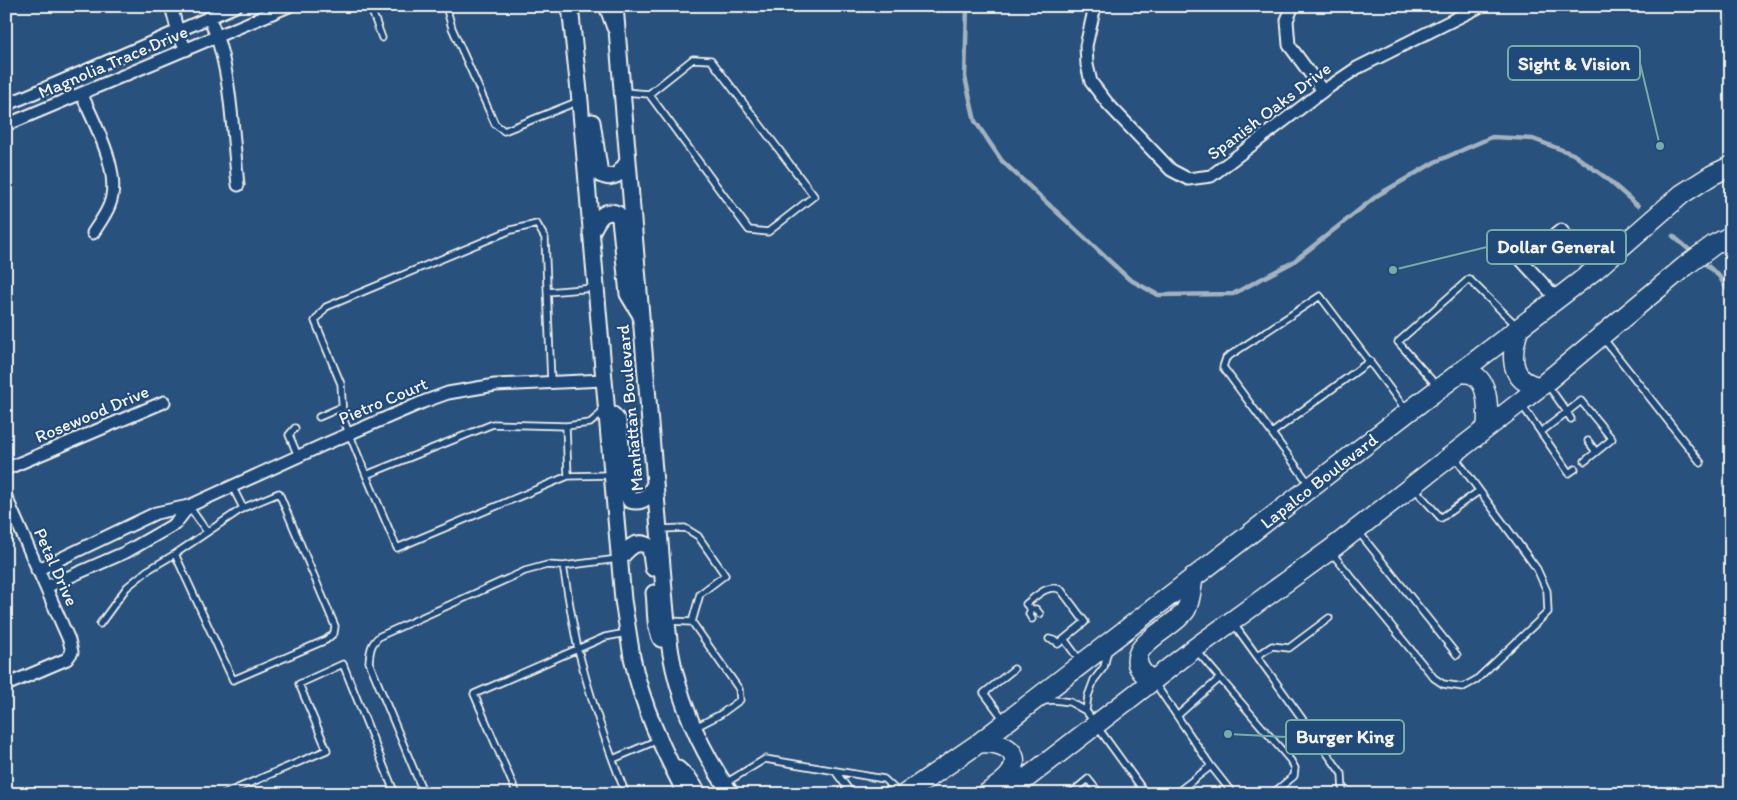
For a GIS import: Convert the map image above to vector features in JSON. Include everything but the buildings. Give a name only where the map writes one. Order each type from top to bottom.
[{"type":"main road","name":"Lapalco Boulevard","points":[[908,792],[979,743],[1596,269],[1682,194],[1712,175],[1731,166]]},
{"type":"main road","points":[[1006,794],[1091,717],[1152,680],[1330,550],[1520,402],[1684,267],[1723,240]]},
{"type":"main road","points":[[1519,328],[1513,349],[1516,371],[1524,380],[1542,384]]},
{"type":"main road","points":[[1460,372],[1471,373],[1478,378],[1484,388],[1488,401],[1488,427]]},
{"type":"main road","points":[[1152,680],[1142,672],[1137,657],[1142,647],[1186,610],[1193,577]]},
{"type":"main road","points":[[979,743],[989,742],[1005,746],[1012,752],[1014,762],[1011,772],[1005,779],[986,794]]},
{"type":"street","points":[[171,6],[178,32],[186,50]]},
{"type":"street","name":"Magnolia Trace Drive","points":[[6,105],[236,6]]},
{"type":"street","name":"Magnolia Trace Drive","points":[[6,126],[289,6]]},
{"type":"street","name":"Manhattan Boulevard","points":[[570,6],[580,101],[619,559],[628,633],[632,659],[658,740],[686,794]]},
{"type":"street","points":[[605,6],[618,44]]},
{"type":"street","name":"Manhattan Boulevard","points":[[615,6],[671,652],[676,679],[694,728],[726,790]]},
{"type":"street","name":"Spanish Oaks Drive","points":[[1095,6],[1086,46],[1087,65],[1092,82],[1108,104],[1171,170],[1188,179],[1211,176],[1323,91],[1357,68],[1481,6]]},
{"type":"street","points":[[1292,6],[1287,20],[1289,45],[1323,91]]},
{"type":"street","points":[[209,18],[218,36],[226,69],[238,185]]},
{"type":"street","points":[[82,95],[110,161],[112,187],[110,206],[93,233]]},
{"type":"street","points":[[580,101],[591,115],[600,174],[611,177],[617,175],[628,161]]},
{"type":"street","points":[[591,233],[597,220],[602,215],[607,212],[618,214],[628,294],[642,318]]},
{"type":"street","points":[[1556,299],[1522,261],[1561,230],[1596,269]]},
{"type":"street","name":"Pietro Court","points":[[37,570],[156,514],[189,506],[348,434],[448,393],[495,385],[604,380]]},
{"type":"street","name":"Rosewood Drive","points":[[6,469],[164,402]]},
{"type":"street","points":[[607,408],[618,421],[627,493],[630,500],[640,501],[647,497],[655,484]]},
{"type":"street","name":"Petal Drive","points":[[6,497],[69,640],[72,652],[67,659],[6,685]]},
{"type":"street","name":"Pietro Court","points":[[46,587],[126,552],[175,524],[189,506]]},
{"type":"street","points":[[619,559],[629,546],[634,544],[646,544],[650,547],[659,636],[671,652]]},
{"type":"street","points":[[668,760],[689,779],[699,794]]},
{"type":"lane","points":[[370,6],[382,38]]},
{"type":"lane","points":[[446,6],[452,28],[495,124],[504,131],[580,101]]},
{"type":"lane","points":[[622,92],[649,94],[694,59],[711,60],[814,196],[768,232],[748,230],[649,94]]},
{"type":"lane","points":[[551,382],[545,238],[537,224],[511,230],[326,307],[314,321],[341,384],[343,418],[348,434],[397,548],[568,476],[612,475]]},
{"type":"lane","points":[[1439,388],[1398,342],[1469,279],[1519,328]]},
{"type":"lane","points":[[547,292],[596,288]]},
{"type":"lane","points":[[1312,486],[1223,367],[1226,358],[1320,296],[1408,412]]},
{"type":"lane","points":[[1602,336],[1700,463]]},
{"type":"lane","points":[[1272,433],[1370,362]]},
{"type":"lane","points":[[1542,384],[1571,418]]},
{"type":"lane","points":[[1542,432],[1581,401],[1612,440],[1585,461]]},
{"type":"lane","points":[[1520,402],[1569,473],[1575,468]]},
{"type":"lane","points":[[319,417],[342,407]]},
{"type":"lane","points":[[366,475],[493,424],[566,426],[590,423],[607,408]]},
{"type":"lane","points":[[566,426],[568,476]]},
{"type":"lane","points":[[295,428],[289,435],[298,456]]},
{"type":"lane","points":[[1588,441],[1596,452]]},
{"type":"lane","points":[[1330,550],[1434,678],[1443,684],[1463,687],[1476,680],[1548,612],[1547,590],[1537,569],[1453,454]]},
{"type":"lane","points":[[232,486],[243,508]]},
{"type":"lane","points":[[1412,486],[1441,518],[1480,491]]},
{"type":"lane","points":[[100,624],[127,588],[148,570],[243,508],[279,493],[335,626],[334,633],[326,640],[233,680],[175,554]]},
{"type":"lane","points":[[189,506],[207,532]]},
{"type":"lane","points":[[659,529],[684,528],[698,536],[725,575],[700,594],[692,622]]},
{"type":"lane","points":[[1356,530],[1457,655]]},
{"type":"lane","points":[[424,794],[369,662],[370,651],[374,641],[380,636],[525,571],[547,565],[563,566],[619,559]]},
{"type":"lane","points":[[563,566],[578,648],[596,715],[626,794]]},
{"type":"lane","points":[[1032,619],[1029,614],[1030,609],[1026,604],[1045,590],[1054,588],[1061,590],[1085,622],[1058,644],[1056,638],[1049,639]]},
{"type":"lane","points":[[1030,609],[1036,609],[1040,614]]},
{"type":"lane","points":[[1257,656],[1272,646],[1289,648],[1329,618]]},
{"type":"lane","points":[[668,621],[692,622]]},
{"type":"lane","points":[[692,622],[739,689],[740,700],[720,714],[694,728]]},
{"type":"lane","points":[[1232,622],[1342,774],[1343,794]]},
{"type":"lane","points":[[517,794],[474,694],[578,648],[606,637],[628,633]]},
{"type":"lane","points":[[1064,639],[1082,663]]},
{"type":"lane","points":[[1091,717],[1088,696],[1094,680],[1104,667],[1110,642]]},
{"type":"lane","points":[[1195,648],[1292,761],[1295,768],[1294,776],[1272,794]]},
{"type":"lane","points":[[224,794],[327,750],[299,684],[343,664],[395,794]]},
{"type":"lane","points":[[1006,722],[984,692],[1014,669]]},
{"type":"lane","points":[[1177,716],[1220,678]]},
{"type":"lane","points":[[1152,680],[1211,766],[1233,794]]},
{"type":"lane","points":[[1030,704],[1054,700],[1070,702],[1091,717],[1146,794]]},
{"type":"lane","points":[[613,759],[658,740]]},
{"type":"lane","points":[[726,790],[765,759],[884,779],[908,792]]},
{"type":"lane","points":[[1175,794],[1211,766]]},
{"type":"lane","points":[[835,770],[852,794]]},
{"type":"lane","points":[[1070,794],[1088,779],[1100,794]]},
{"type":"waterway","points":[[967,6],[965,77],[975,121],[1002,161],[1129,279],[1158,295],[1233,294],[1293,262],[1378,195],[1435,162],[1492,137],[1533,139],[1573,154],[1605,177],[1638,206]]},
{"type":"waterway","points":[[1673,236],[1693,253]]},
{"type":"waterway","points":[[1701,260],[1719,276],[1731,295]]},
{"type":"place","name":"Sight & Vision","points":[[1660,146]]},
{"type":"place","name":"Dollar General","points":[[1393,270]]},
{"type":"place","name":"Burger King","points":[[1228,734]]}]
